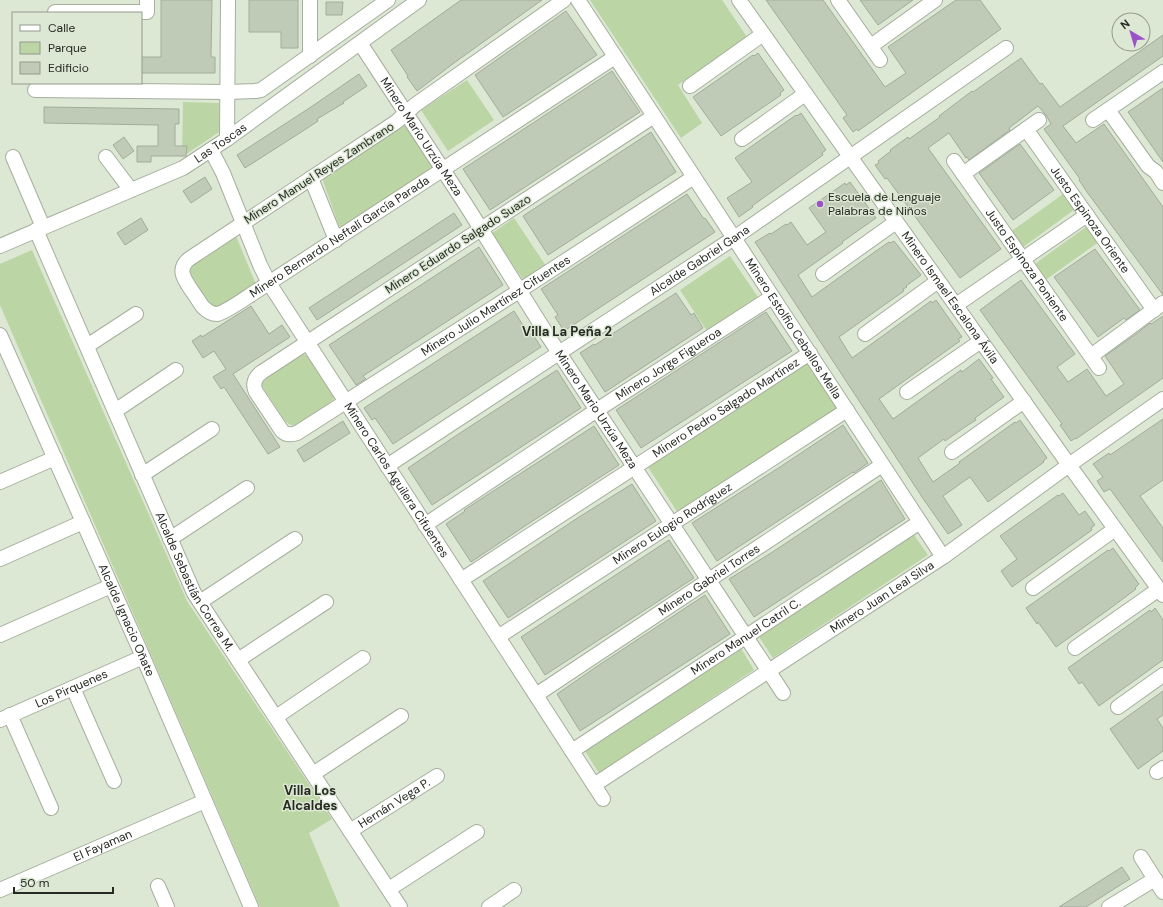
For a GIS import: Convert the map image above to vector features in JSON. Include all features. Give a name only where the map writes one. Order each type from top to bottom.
[{"type":"street","points":[[227,139],[228,0]]},
{"type":"street","points":[[310,0],[310,56]]},
{"type":"street","points":[[35,90],[228,92],[261,90],[388,0]]},
{"type":"street","name":"Las Toscas","points":[[0,246],[183,168],[227,139],[420,0]]},
{"type":"street","name":"Minero Manuel Reyes Zambrano","points":[[224,311],[216,314],[205,310],[183,275],[182,268],[188,259],[396,122],[415,105],[564,0]]},
{"type":"street","name":"Minero Estolfio Ceballos Mella","points":[[578,0],[943,556]]},
{"type":"street","name":"Minero Ismael Escalona Ávila","points":[[739,0],[980,341],[1161,592]]},
{"type":"street","points":[[838,0],[880,60]]},
{"type":"street","points":[[871,46],[934,0]]},
{"type":"street","points":[[55,12],[70,6],[147,6]]},
{"type":"street","points":[[690,86],[763,34]]},
{"type":"street","name":"Minero Mario Urzúa Meza","points":[[360,43],[481,229],[559,353],[783,693]]},
{"type":"street","name":"Alcalde Gabriel Gana","points":[[387,466],[734,238],[1006,48]]},
{"type":"street","name":"Minero Bernardo Neftalí García Parada","points":[[224,311],[336,240],[615,57]]},
{"type":"street","points":[[1093,120],[1163,72]]},
{"type":"street","points":[[742,139],[805,94]]},
{"type":"street","points":[[1108,110],[1148,166],[1161,174]]},
{"type":"street","name":"Minero Eduardo Salgado Suazo","points":[[297,433],[284,433],[254,388],[254,380],[256,377],[307,342],[654,116]]},
{"type":"street","points":[[963,174],[1039,120]]},
{"type":"street","name":"Justo Espinoza Oriente","points":[[1026,129],[1087,215],[1159,307]]},
{"type":"street","name":"Minero Carlos Aguilera Cifuentes","points":[[211,150],[223,173],[260,265],[269,283],[603,799]]},
{"type":"street","name":"Alcalde Sebastián Correa M.","points":[[12,157],[39,229],[87,346],[190,584],[200,602],[400,907]]},
{"type":"street","points":[[106,157],[131,190]]},
{"type":"street","name":"Justo Espinoza Poniente","points":[[954,161],[1099,368]]},
{"type":"street","name":"Minero Julio Martínez Cifuentes","points":[[297,433],[694,177]]},
{"type":"street","points":[[311,178],[336,240]]},
{"type":"street","points":[[956,305],[1087,215]]},
{"type":"street","points":[[823,274],[896,222]]},
{"type":"street","points":[[865,334],[938,281]]},
{"type":"street","name":"Minero Jorge Figueroa","points":[[425,525],[597,410],[772,296]]},
{"type":"street","points":[[1091,356],[1159,307]]},
{"type":"street","points":[[87,346],[136,314]]},
{"type":"street","name":"Alcalde Ignacio Oñate","points":[[0,335],[251,907]]},
{"type":"street","points":[[908,392],[980,341]]},
{"type":"street","name":"Minero Pedro Salgado Martínez","points":[[461,580],[810,353]]},
{"type":"street","points":[[115,411],[176,370]]},
{"type":"street","name":"Minero Juan Leal Silva","points":[[594,785],[943,556],[1163,399]]},
{"type":"street","points":[[952,452],[1024,401]]},
{"type":"street","name":"Minero Eulogio Rodríguez","points":[[498,638],[847,410]]},
{"type":"street","points":[[142,475],[212,429]]},
{"type":"street","points":[[0,482],[55,458]]},
{"type":"street","name":"Minero Gabriel Torres","points":[[536,695],[882,465]]},
{"type":"street","points":[[170,539],[247,488]]},
{"type":"street","points":[[0,559],[83,522]]},
{"type":"street","name":"Minero Manuel Catril C.","points":[[572,751],[920,522]]},
{"type":"street","points":[[1033,588],[1115,529]]},
{"type":"street","points":[[200,602],[295,540]]},
{"type":"street","points":[[0,635],[111,586]]},
{"type":"street","points":[[1075,648],[1161,592]]},
{"type":"street","points":[[238,660],[326,602]]},
{"type":"street","name":"Los Pirquenes","points":[[5,718],[142,657]]},
{"type":"street","points":[[276,717],[363,658]]},
{"type":"street","points":[[1118,707],[1163,675]]},
{"type":"street","points":[[73,688],[114,781]]},
{"type":"street","points":[[313,774],[401,716]]},
{"type":"street","points":[[5,718],[51,808]]},
{"type":"street","name":"Hernán Vega P.","points":[[350,831],[437,776]]},
{"type":"street","name":"El Fayaman","points":[[0,890],[205,801]]},
{"type":"street","points":[[388,889],[477,832]]},
{"type":"street","points":[[1141,857],[1163,892]]},
{"type":"street","points":[[1109,907],[1155,880]]},
{"type":"street","points":[[158,886],[167,907]]},
{"type":"street","points":[[489,907],[514,890]]},
{"type":"green space","points":[[590,0],[722,0],[747,37],[678,85],[702,123],[681,138]]},
{"type":"green space","points":[[467,80],[494,120],[448,151],[421,110]]},
{"type":"green space","points":[[183,102],[219,103],[219,132],[182,157]]},
{"type":"green space","points":[[403,126],[409,126],[434,167],[344,228],[339,226],[323,181],[325,176]]},
{"type":"green space","points":[[1066,192],[1075,209],[1022,248],[1009,233]]},
{"type":"green space","points":[[514,218],[546,266],[524,281],[492,233]]},
{"type":"green space","points":[[1086,227],[1091,228],[1100,241],[1044,281],[1034,266],[1036,263]]},
{"type":"green space","points":[[236,236],[255,282],[255,288],[215,311],[188,277],[187,268]]},
{"type":"green space","points":[[32,250],[187,601],[332,819],[309,833],[340,907],[260,907],[0,305],[0,264]]},
{"type":"green space","points":[[730,256],[758,297],[707,331],[680,290]]},
{"type":"green space","points":[[300,353],[306,355],[333,392],[334,399],[310,418],[294,426],[285,421],[260,383],[261,378]]},
{"type":"green space","points":[[805,361],[837,408],[678,513],[646,464]]},
{"type":"green space","points":[[912,532],[928,555],[773,658],[757,634]]},
{"type":"green space","points":[[739,645],[754,670],[599,773],[583,748]]},
{"type":"building","points":[[161,0],[212,0],[211,57],[215,57],[215,73],[142,73],[142,57],[161,57]]},
{"type":"building","points":[[249,0],[298,0],[298,48],[281,48],[281,32],[249,32]]},
{"type":"building","points":[[461,0],[542,0],[417,91],[391,50]]},
{"type":"building","points":[[766,0],[823,0],[885,87],[906,73],[888,47],[956,0],[980,0],[1001,29],[858,131],[857,129],[853,132],[843,118],[847,115]]},
{"type":"building","points":[[860,0],[913,0],[878,25]]},
{"type":"building","points":[[326,2],[343,2],[342,15],[326,15]]},
{"type":"building","points":[[566,11],[597,55],[503,117],[475,75]]},
{"type":"building","points":[[1163,35],[1163,56],[1063,126],[1076,143],[1104,124],[1163,207],[1163,295],[1087,192],[1079,180],[1080,179],[1044,129],[1051,124],[1046,115],[1038,106],[1009,128],[1010,130],[969,160],[967,157],[966,158],[949,133],[928,148],[1001,249],[960,278],[887,178],[885,179],[875,165],[879,163],[878,161],[908,137],[909,139],[940,117],[939,116],[972,91],[973,92],[1021,58],[1040,84],[1042,83],[1060,107],[1139,52],[1151,52],[1151,43]]},
{"type":"building","points":[[758,53],[784,90],[780,93],[781,95],[721,136],[693,97]]},
{"type":"building","points":[[612,71],[640,112],[490,210],[463,169]]},
{"type":"building","points":[[359,74],[367,86],[343,102],[344,103],[317,119],[318,121],[245,168],[237,155]]},
{"type":"building","points":[[1163,88],[1163,162],[1128,112]]},
{"type":"building","points":[[44,107],[179,109],[179,124],[175,124],[175,146],[187,146],[186,156],[151,156],[151,162],[137,162],[137,146],[158,146],[158,125],[44,123]]},
{"type":"building","points":[[801,113],[826,150],[822,153],[823,155],[739,217],[727,198],[752,182],[735,158]]},
{"type":"building","points":[[651,132],[676,172],[548,255],[523,216]]},
{"type":"building","points":[[124,137],[134,151],[123,159],[113,145]]},
{"type":"building","points":[[1020,144],[1054,190],[1013,220],[979,173]]},
{"type":"building","points":[[205,177],[212,189],[191,203],[183,191]]},
{"type":"building","points":[[850,182],[876,218],[798,275],[812,297],[889,242],[894,241],[921,275],[906,286],[907,287],[903,289],[904,291],[839,337],[852,358],[931,301],[932,303],[936,300],[962,337],[958,339],[960,341],[879,399],[893,419],[961,370],[962,372],[979,359],[993,378],[991,379],[1004,397],[975,418],[976,420],[945,441],[944,439],[918,458],[933,482],[1015,422],[1016,423],[1020,420],[1047,458],[1043,461],[1044,462],[988,502],[970,477],[943,496],[962,525],[948,534],[924,500],[755,242],[791,222],[807,245],[826,232],[809,208],[845,183],[846,185]]},
{"type":"building","points":[[687,194],[715,232],[564,331],[555,317],[558,315],[541,289]]},
{"type":"building","points":[[454,213],[462,225],[317,320],[309,308]]},
{"type":"building","points":[[141,218],[148,230],[125,245],[117,233]]},
{"type":"building","points":[[479,247],[503,285],[363,376],[366,379],[356,385],[329,345]]},
{"type":"building","points":[[1095,249],[1140,310],[1126,320],[1124,318],[1098,337],[1054,277]]},
{"type":"building","points":[[1021,280],[1075,354],[1057,367],[1068,382],[1087,369],[1106,396],[1124,384],[1105,356],[1150,323],[1151,324],[1163,316],[1163,378],[1071,441],[1060,425],[1062,424],[980,310]]},
{"type":"building","points":[[676,293],[691,315],[694,313],[703,328],[605,392],[580,353]]},
{"type":"building","points":[[251,306],[269,334],[282,325],[290,337],[233,374],[280,447],[268,454],[224,387],[221,389],[213,377],[226,369],[214,351],[203,358],[192,341],[201,335],[202,337]]},
{"type":"building","points":[[514,311],[529,335],[532,333],[541,347],[393,444],[375,418],[372,420],[364,408]]},
{"type":"building","points":[[766,312],[792,351],[641,448],[616,410]]},
{"type":"building","points":[[557,370],[581,408],[432,505],[408,468]]},
{"type":"building","points":[[1163,419],[1163,480],[1140,496],[1163,528],[1163,562],[1110,489],[1104,492],[1097,481],[1103,477],[1093,464],[1109,453],[1110,455]]},
{"type":"building","points":[[343,421],[350,433],[304,462],[297,450]]},
{"type":"building","points":[[843,425],[868,463],[717,561],[692,523]]},
{"type":"building","points":[[594,426],[619,465],[471,562],[446,524],[465,511],[464,510]]},
{"type":"building","points":[[881,480],[905,519],[754,617],[729,579]]},
{"type":"building","points":[[632,484],[656,521],[508,618],[483,581],[579,517]]},
{"type":"building","points":[[1063,493],[1079,515],[1085,511],[1095,525],[1091,528],[1092,530],[1012,587],[1001,571],[1017,559],[1000,536]]},
{"type":"building","points":[[669,540],[694,578],[545,675],[521,637]]},
{"type":"building","points":[[1113,548],[1139,584],[1135,588],[1136,589],[1056,647],[1026,608]]},
{"type":"building","points":[[705,595],[730,634],[580,731],[557,694]]},
{"type":"building","points":[[1155,608],[1163,620],[1163,660],[1099,706],[1082,682],[1079,684],[1068,668]]},
{"type":"building","points":[[1163,691],[1163,715],[1157,719],[1163,728],[1163,751],[1138,769],[1110,729]]},
{"type":"building","points":[[1122,867],[1130,879],[1086,907],[1059,907]]},
{"type":"place","name":"Escuela de Lenguaje Palabras de Niños","points":[[820,204]]},
{"type":"district","name":"Villa La Peña 2","points":[[567,331]]},
{"type":"district","name":"Villa Los Alcaldes","points":[[310,798]]}]
